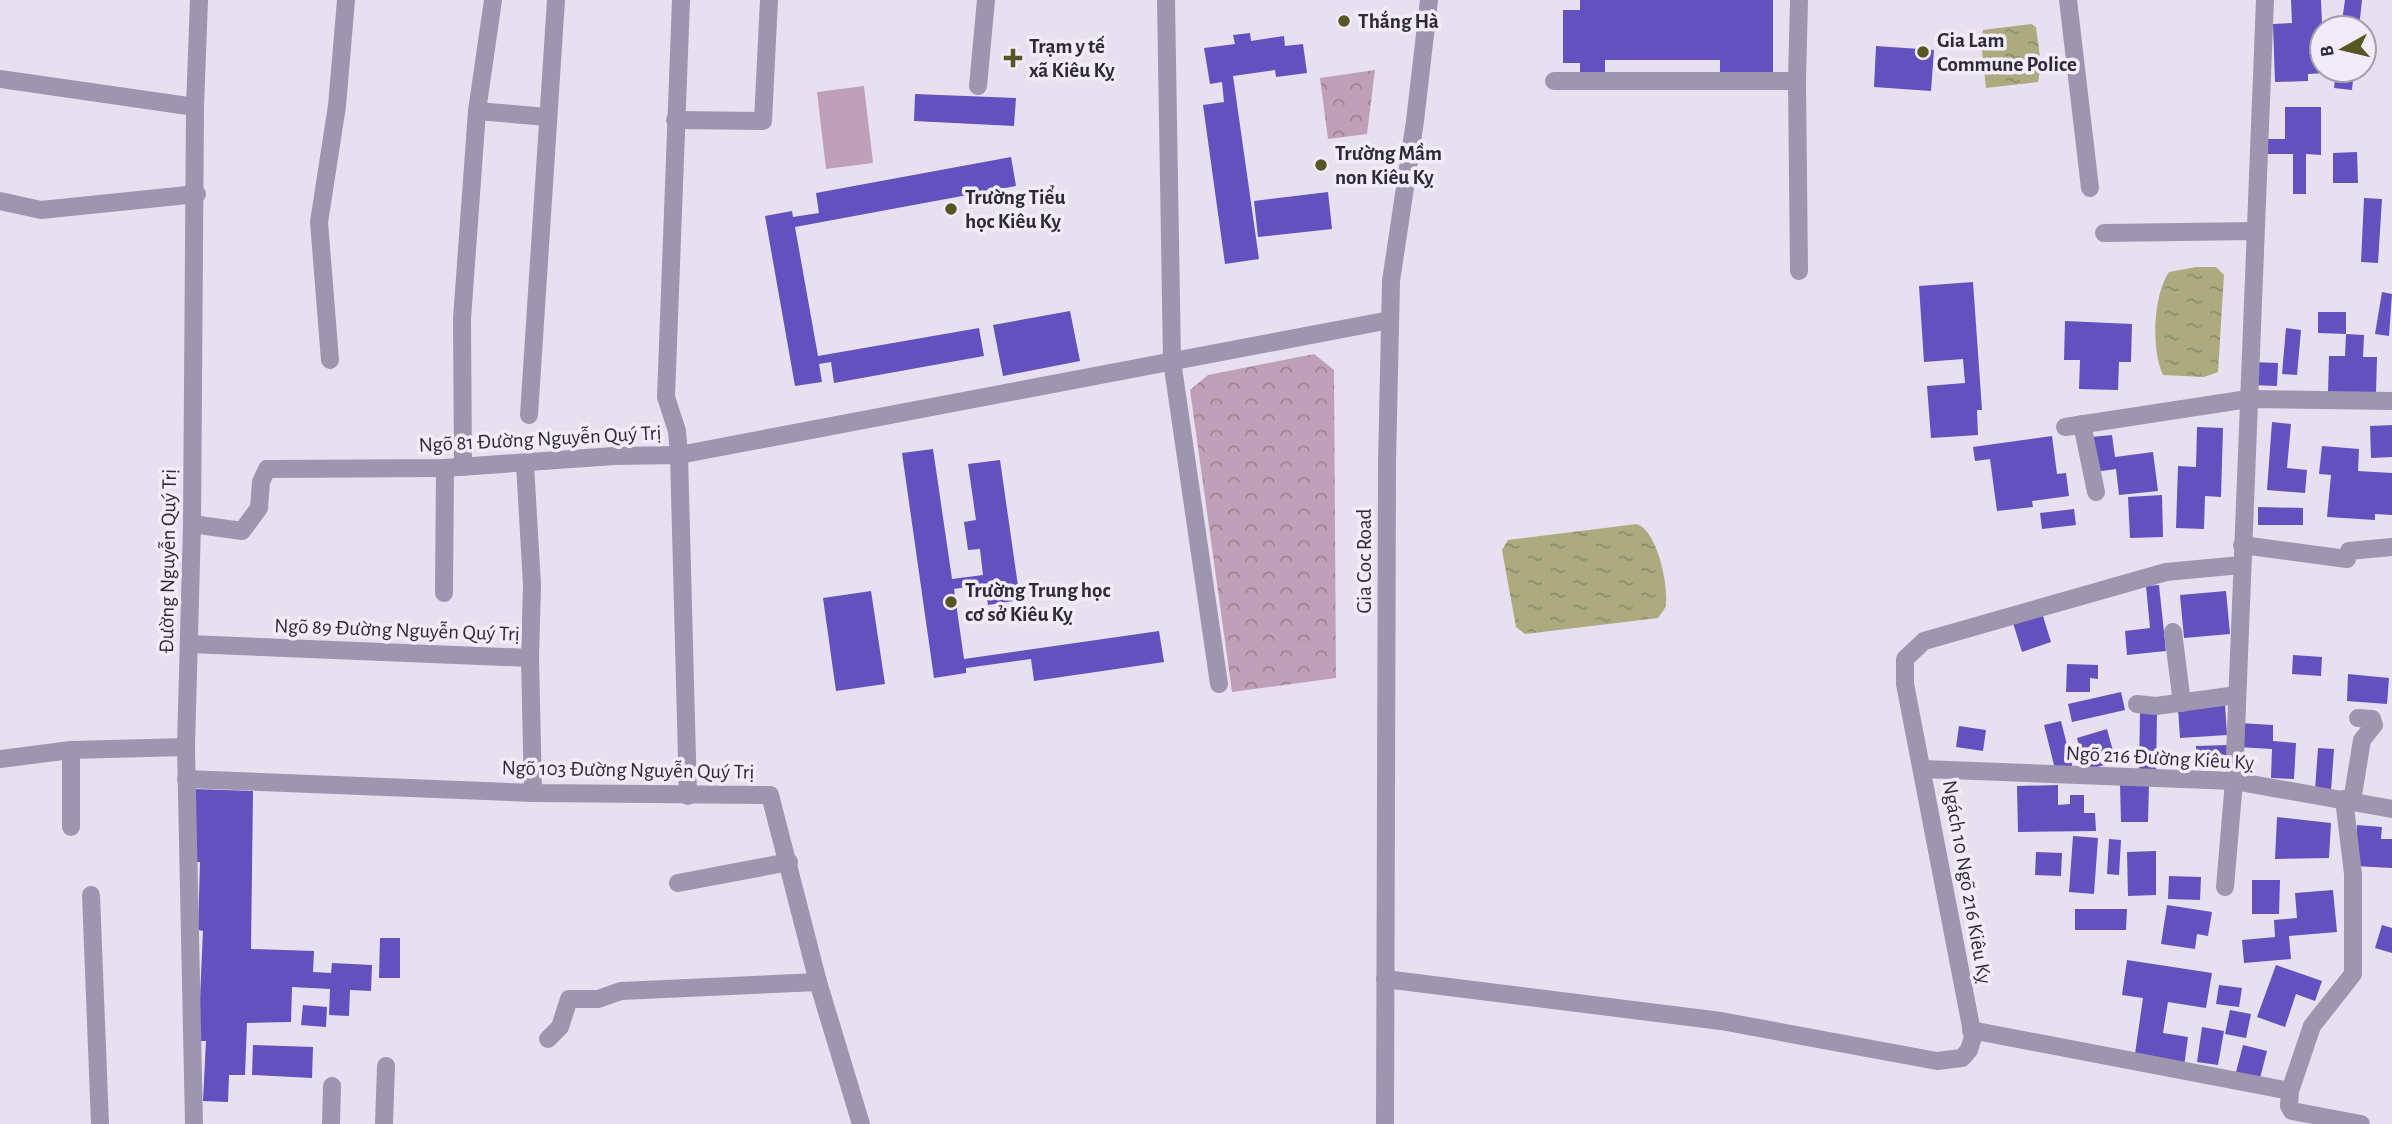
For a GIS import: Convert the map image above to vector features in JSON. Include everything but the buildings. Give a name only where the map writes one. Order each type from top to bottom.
[{"type":"street","name":"Đường Nguyễn Quý Trị","points":[[194,1124],[186,747],[197,194],[195,107],[199,0]]},
{"type":"street","points":[[331,360],[319,222],[337,106],[346,0]]},
{"type":"street","points":[[444,593],[477,111],[493,0]]},
{"type":"street","points":[[529,415],[556,0]]},
{"type":"street","points":[[681,0],[666,397],[677,431],[679,456],[1390,320]]},
{"type":"street","points":[[675,120],[763,121],[769,0]]},
{"type":"street","points":[[978,86],[986,0]]},
{"type":"street","points":[[1166,0],[1172,361],[1219,684]]},
{"type":"street","name":"Gia Coc Road","points":[[1385,1124],[1391,281],[1415,121],[1429,0]]},
{"type":"street","points":[[1799,0],[1799,271]]},
{"type":"street","points":[[2068,0],[2090,188]]},
{"type":"street","points":[[2225,887],[2234,781],[2265,0]]},
{"type":"street","points":[[0,79],[195,107]]},
{"type":"street","points":[[1554,81],[1797,81]]},
{"type":"street","points":[[477,111],[547,117]]},
{"type":"street","points":[[0,201],[41,211],[197,194]]},
{"type":"street","points":[[2104,233],[2255,231]]},
{"type":"street","points":[[2096,492],[2074,425],[2248,399],[2392,401]]},
{"type":"street","name":"Ngõ 81 Đường Nguyễn Quý Trị","points":[[192,524],[242,531],[259,508],[261,482],[267,469],[454,467],[614,456],[679,456],[688,796]]},
{"type":"street","name":"Ngõ 89 Đường Nguyễn Quý Trị","points":[[189,644],[530,658],[532,585],[525,464]]},
{"type":"street","points":[[2242,545],[2347,559],[2349,551],[2392,547]]},
{"type":"street","name":"Ngách 10 Ngõ 216 Kiêu Kỵ","points":[[1971,1030],[1903,670],[1905,659],[1924,641],[2166,572],[2241,565]]},
{"type":"street","points":[[2173,632],[2182,703]]},
{"type":"street","points":[[530,658],[533,793]]},
{"type":"street","points":[[2137,704],[2156,706],[2237,695]]},
{"type":"street","points":[[2358,718],[2372,719],[2374,725],[2362,740],[2348,800],[2353,874],[2353,974],[2312,1026],[2290,1091],[2289,1106],[2292,1111],[2361,1124]]},
{"type":"street","points":[[0,759],[71,750],[186,747]]},
{"type":"street","points":[[71,750],[71,827]]},
{"type":"street","name":"Ngõ 216 Đường Kiêu Kỵ","points":[[1923,769],[2234,781],[2392,809]]},
{"type":"street","name":"Ngõ 103 Đường Nguyễn Quý Trị","points":[[186,779],[533,793],[770,795],[818,982],[862,1124]]},
{"type":"street","points":[[678,883],[789,862]]},
{"type":"street","points":[[91,895],[100,1124]]},
{"type":"street","points":[[1385,979],[1562,999],[1721,1021],[1937,1060],[1962,1058],[1969,1051],[1971,1030],[2290,1091]]},
{"type":"street","points":[[548,1039],[560,1027],[569,999],[598,999],[621,991],[818,982]]},
{"type":"street","points":[[384,1124],[386,1066]]},
{"type":"street","points":[[331,1124],[332,1086]]},
{"type":"green space","points":[[1375,70],[1367,134],[1328,139],[1320,78]]},
{"type":"green space","points":[[864,86],[873,163],[826,169],[817,92]]},
{"type":"green space","points":[[1314,354],[1334,370],[1336,678],[1232,692],[1190,390],[1208,375]]},
{"type":"water","points":[[2031,24],[2036,27],[2041,65],[2038,82],[1986,88],[1981,41],[1983,30]]},
{"type":"water","points":[[2196,267],[2216,267],[2224,275],[2218,372],[2204,377],[2163,375],[2155,337],[2160,294],[2169,272]]},
{"type":"water","points":[[1637,524],[1650,536],[1663,571],[1666,605],[1658,618],[1525,634],[1516,627],[1502,550],[1508,540]]},
{"type":"place","name":"Thắng Hà","points":[[1344,21]]},
{"type":"place","name":"Gia Lam Commune Police","points":[[1923,52]]},
{"type":"place","name":"Trạm y tế xã Kiêu Kỵ","points":[[1013,58]]},
{"type":"place","name":"Trường Mầm non Kiêu Kỵ","points":[[1321,165]]},
{"type":"place","name":"Trường Tiểu học Kiêu Kỵ","points":[[951,209]]},
{"type":"place","name":"Trường Trung học cơ sở Kiêu Kỵ","points":[[951,602]]}]
